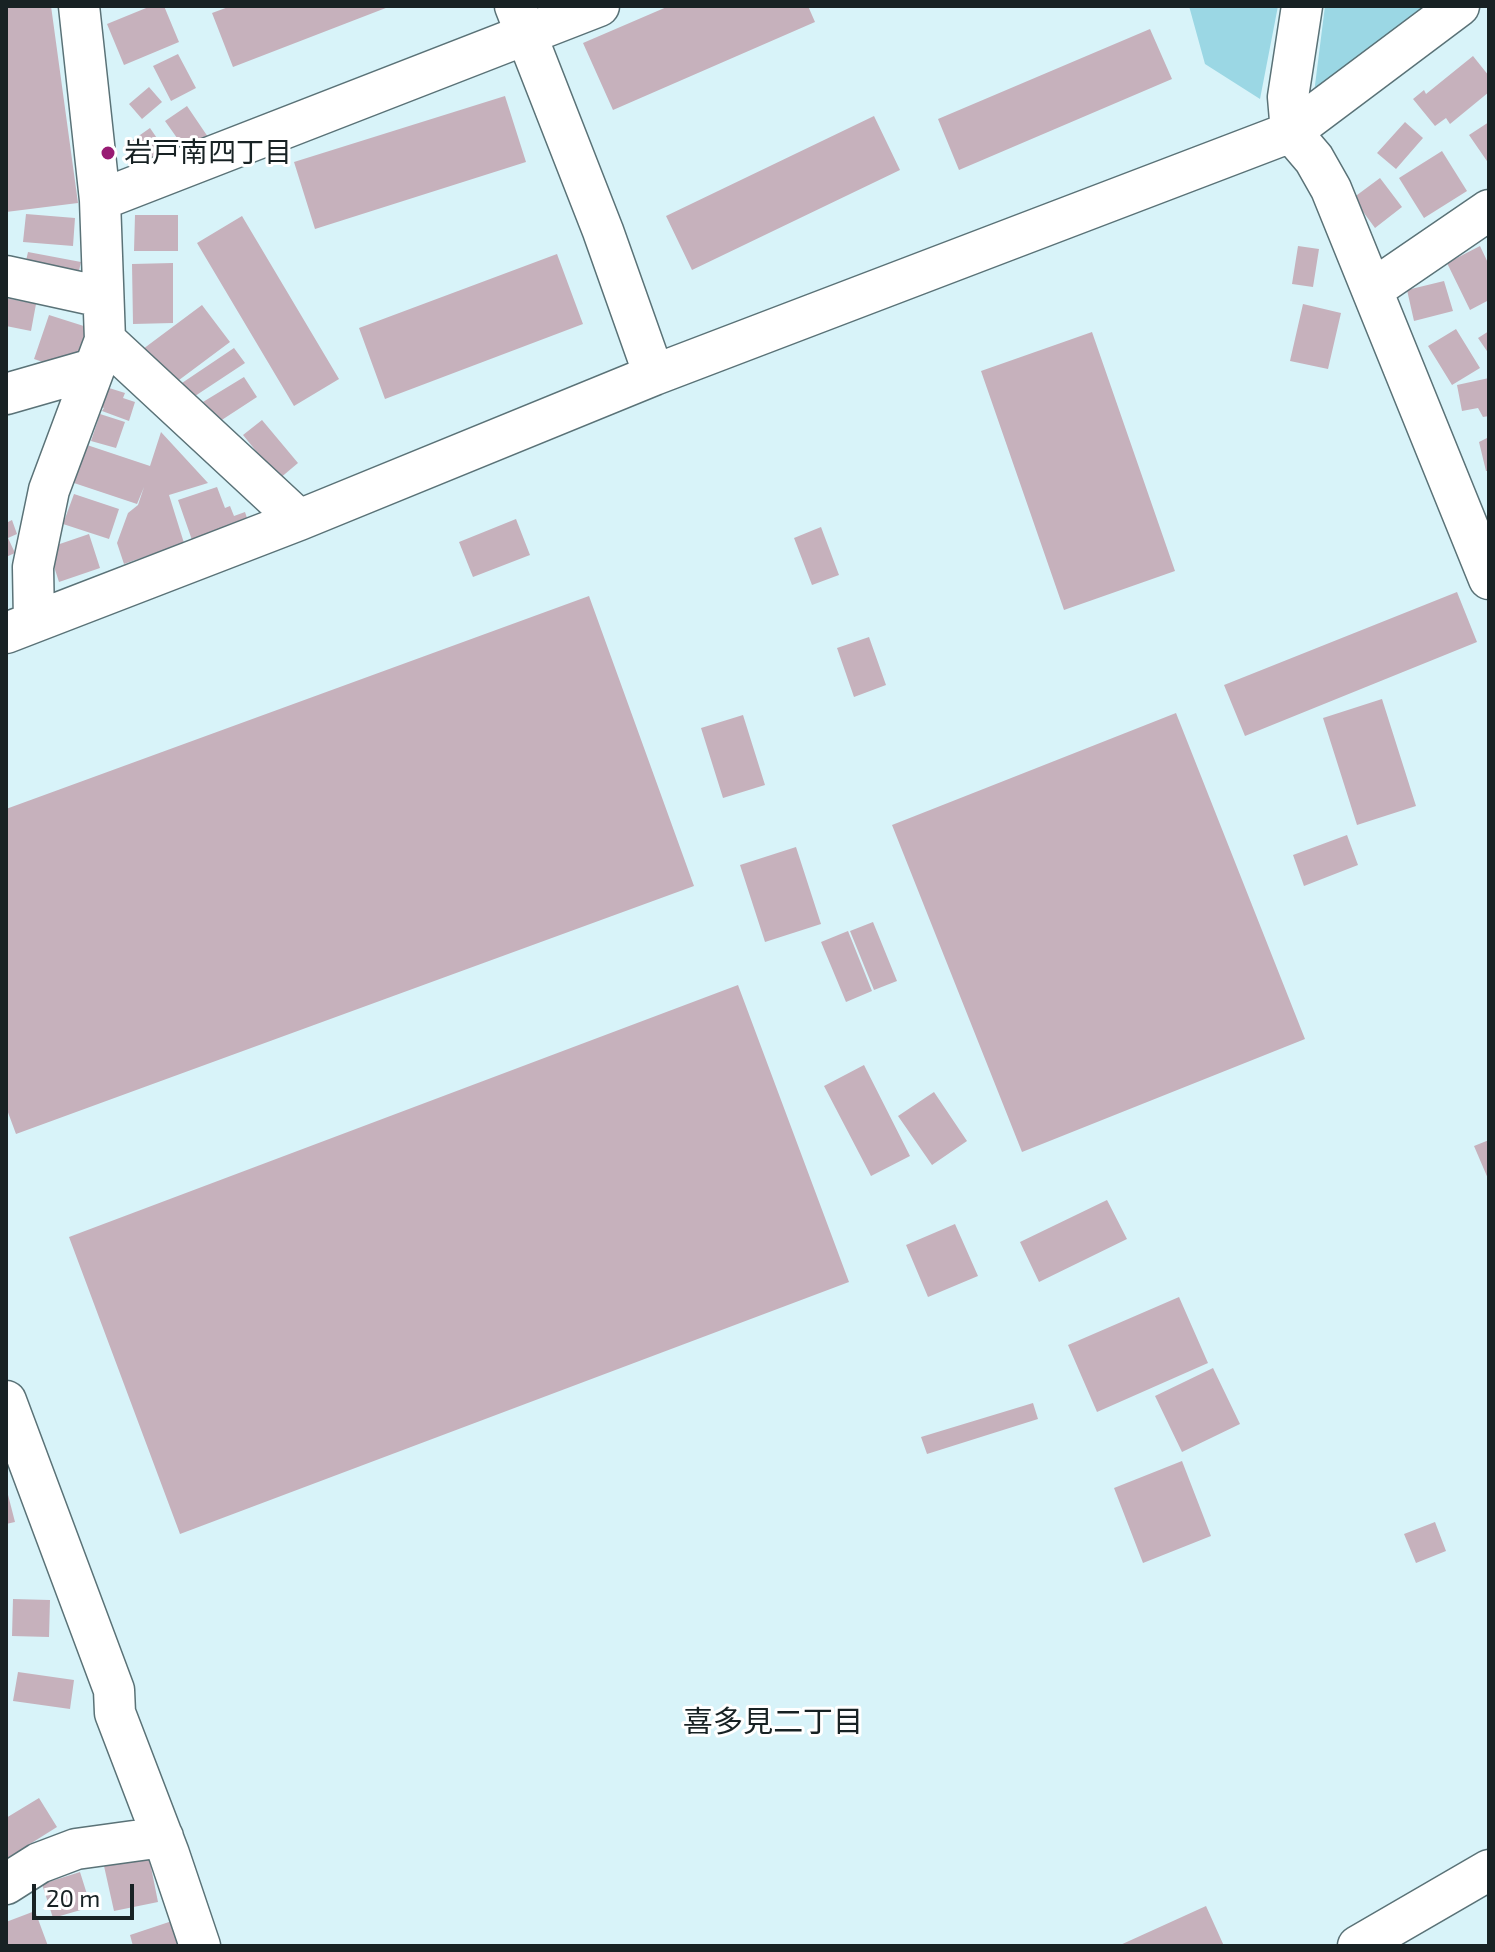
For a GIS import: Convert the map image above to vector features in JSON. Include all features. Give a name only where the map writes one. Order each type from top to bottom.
[{"type":"street","points":[[20,627],[49,490],[99,355],[102,297],[100,200],[79,6]]},
{"type":"street","points":[[100,200],[521,22],[599,6]]},
{"type":"street","points":[[1302,6],[1288,97],[1291,132],[1314,159],[1331,189],[1489,579]]},
{"type":"street","points":[[20,627],[299,520],[654,375],[1291,132],[1459,6]]},
{"type":"street","points":[[521,22],[603,231],[654,375]]},
{"type":"street","points":[[1372,290],[1489,210]]},
{"type":"street","points":[[6,276],[102,297]]},
{"type":"street","points":[[99,355],[299,520]]},
{"type":"street","points":[[6,394],[99,355]]},
{"type":"street","points":[[6,1401],[114,1690],[115,1713],[163,1837],[200,1946]]},
{"type":"street","points":[[6,1884],[39,1863],[76,1849],[163,1837]]},
{"type":"street","points":[[1358,1946],[1489,1870]]},
{"type":"shaded area","points":[[1189,6],[1278,6],[1260,99],[1205,64]]},
{"type":"shaded area","points":[[1325,6],[1457,6],[1313,101]]},
{"type":"building","points":[[6,6],[51,6],[78,203],[6,212]]},
{"type":"building","points":[[151,6],[164,6],[179,42],[124,65],[107,24]]},
{"type":"building","points":[[231,6],[391,6],[233,67],[212,13]]},
{"type":"building","points":[[669,6],[808,6],[815,22],[613,110],[583,43]]},
{"type":"building","points":[[1150,29],[1172,79],[959,170],[938,119]]},
{"type":"building","points":[[178,54],[196,88],[171,101],[153,66]]},
{"type":"building","points":[[1473,56],[1489,76],[1489,92],[1450,124],[1446,118],[1435,126],[1413,99],[1424,90],[1426,94]]},
{"type":"building","points":[[149,87],[162,102],[142,119],[129,104]]},
{"type":"building","points":[[505,96],[526,162],[315,229],[294,162]]},
{"type":"building","points":[[187,106],[208,137],[187,152],[165,121]]},
{"type":"building","points":[[874,116],[900,170],[692,270],[666,216]]},
{"type":"building","points":[[1405,122],[1423,138],[1396,169],[1377,153]]},
{"type":"building","points":[[1489,122],[1489,164],[1469,135]]},
{"type":"building","points":[[150,128],[172,160],[146,179],[123,147]]},
{"type":"building","points":[[1442,151],[1467,191],[1424,218],[1399,178]]},
{"type":"building","points":[[1380,178],[1402,207],[1375,228],[1353,198]]},
{"type":"building","points":[[26,214],[75,218],[73,246],[23,242]]},
{"type":"building","points":[[135,215],[178,215],[178,251],[134,251]]},
{"type":"building","points":[[242,216],[339,379],[294,406],[197,243]]},
{"type":"building","points":[[1298,246],[1319,249],[1313,287],[1292,284]]},
{"type":"building","points":[[1480,246],[1489,265],[1489,300],[1470,310],[1447,263]]},
{"type":"building","points":[[28,252],[81,262],[76,284],[23,274]]},
{"type":"building","points":[[557,254],[583,324],[385,399],[359,328]]},
{"type":"building","points":[[173,263],[173,323],[133,324],[132,264]]},
{"type":"building","points":[[1444,281],[1453,311],[1414,321],[1407,290]]},
{"type":"building","points":[[6,298],[36,304],[31,331],[6,326]]},
{"type":"building","points":[[1303,304],[1341,313],[1328,369],[1290,361]]},
{"type":"building","points":[[202,305],[230,342],[171,386],[143,349]]},
{"type":"building","points":[[49,315],[90,328],[75,373],[34,359]]},
{"type":"building","points":[[1456,329],[1480,368],[1452,385],[1428,346]]},
{"type":"building","points":[[1489,331],[1489,354],[1478,338]]},
{"type":"building","points":[[1092,332],[1175,571],[1064,610],[981,371]]},
{"type":"building","points":[[234,348],[245,363],[189,400],[179,385]]},
{"type":"building","points":[[244,377],[257,397],[211,427],[198,405]]},
{"type":"building","points":[[1489,378],[1489,416],[1483,417],[1478,408],[1462,411],[1457,385]]},
{"type":"building","points":[[106,387],[125,393],[123,398],[135,402],[129,421],[102,411],[104,408],[99,406]]},
{"type":"building","points":[[100,414],[125,422],[116,448],[91,441]]},
{"type":"building","points":[[262,420],[298,463],[279,479],[243,435]]},
{"type":"building","points":[[161,432],[208,483],[169,495],[184,543],[124,564],[117,543],[128,513],[138,505],[144,487],[137,504],[74,483],[87,445],[150,466]]},
{"type":"building","points":[[1489,437],[1489,471],[1486,471],[1479,442]]},
{"type":"building","points":[[217,487],[225,508],[230,506],[234,516],[245,512],[248,521],[192,540],[178,500]]},
{"type":"building","points":[[74,494],[119,509],[109,539],[63,524]]},
{"type":"building","points":[[516,519],[530,555],[473,577],[459,542]]},
{"type":"building","points":[[12,520],[17,534],[8,538],[15,553],[6,557],[6,523]]},
{"type":"building","points":[[821,527],[839,575],[812,585],[794,538]]},
{"type":"building","points":[[89,534],[100,568],[59,582],[48,548]]},
{"type":"building","points":[[1457,592],[1477,642],[1245,736],[1224,685]]},
{"type":"building","points":[[589,596],[694,886],[16,1134],[6,1107],[6,809]]},
{"type":"building","points":[[869,637],[886,685],[854,697],[837,648]]},
{"type":"building","points":[[1382,699],[1416,806],[1357,825],[1323,718]]},
{"type":"building","points":[[1176,713],[1305,1039],[1022,1152],[892,825]]},
{"type":"building","points":[[743,715],[765,785],[723,798],[701,728]]},
{"type":"building","points":[[1347,835],[1358,865],[1304,886],[1293,855]]},
{"type":"building","points":[[796,847],[821,924],[765,942],[740,865]]},
{"type":"building","points":[[873,922],[897,981],[874,990],[850,931]]},
{"type":"building","points":[[848,931],[872,991],[846,1002],[821,942]]},
{"type":"building","points":[[738,985],[849,1282],[180,1534],[69,1237]]},
{"type":"building","points":[[864,1065],[910,1156],[871,1176],[824,1086]]},
{"type":"building","points":[[934,1092],[967,1141],[932,1165],[898,1116]]},
{"type":"building","points":[[1489,1140],[1489,1181],[1474,1146]]},
{"type":"building","points":[[1107,1200],[1127,1239],[1039,1282],[1020,1242]]},
{"type":"building","points":[[955,1224],[978,1276],[928,1297],[906,1245]]},
{"type":"building","points":[[1179,1297],[1208,1363],[1097,1412],[1068,1345]]},
{"type":"building","points":[[1213,1368],[1240,1424],[1182,1452],[1155,1396]]},
{"type":"building","points":[[1033,1403],[1038,1419],[927,1454],[921,1437]]},
{"type":"building","points":[[1182,1461],[1211,1536],[1143,1563],[1114,1488]]},
{"type":"building","points":[[6,1487],[15,1522],[6,1524]]},
{"type":"building","points":[[1435,1522],[1446,1551],[1416,1563],[1404,1534]]},
{"type":"building","points":[[13,1599],[50,1600],[49,1637],[12,1636]]},
{"type":"building","points":[[18,1672],[74,1680],[70,1709],[13,1701]]},
{"type":"building","points":[[39,1798],[57,1827],[6,1859],[6,1818]]},
{"type":"building","points":[[147,1847],[158,1902],[114,1911],[102,1857]]},
{"type":"building","points":[[80,1872],[91,1907],[53,1918],[42,1884]]},
{"type":"building","points":[[1206,1906],[1224,1946],[1118,1946]]},
{"type":"building","points":[[35,1911],[48,1946],[6,1946],[6,1922]]},
{"type":"building","points":[[175,1920],[183,1946],[133,1946],[130,1935]]},
{"type":"place","name":"岩戸南四丁目","points":[[108,153]]},
{"type":"district","name":"喜多見二丁目","points":[[773,1722]]}]
